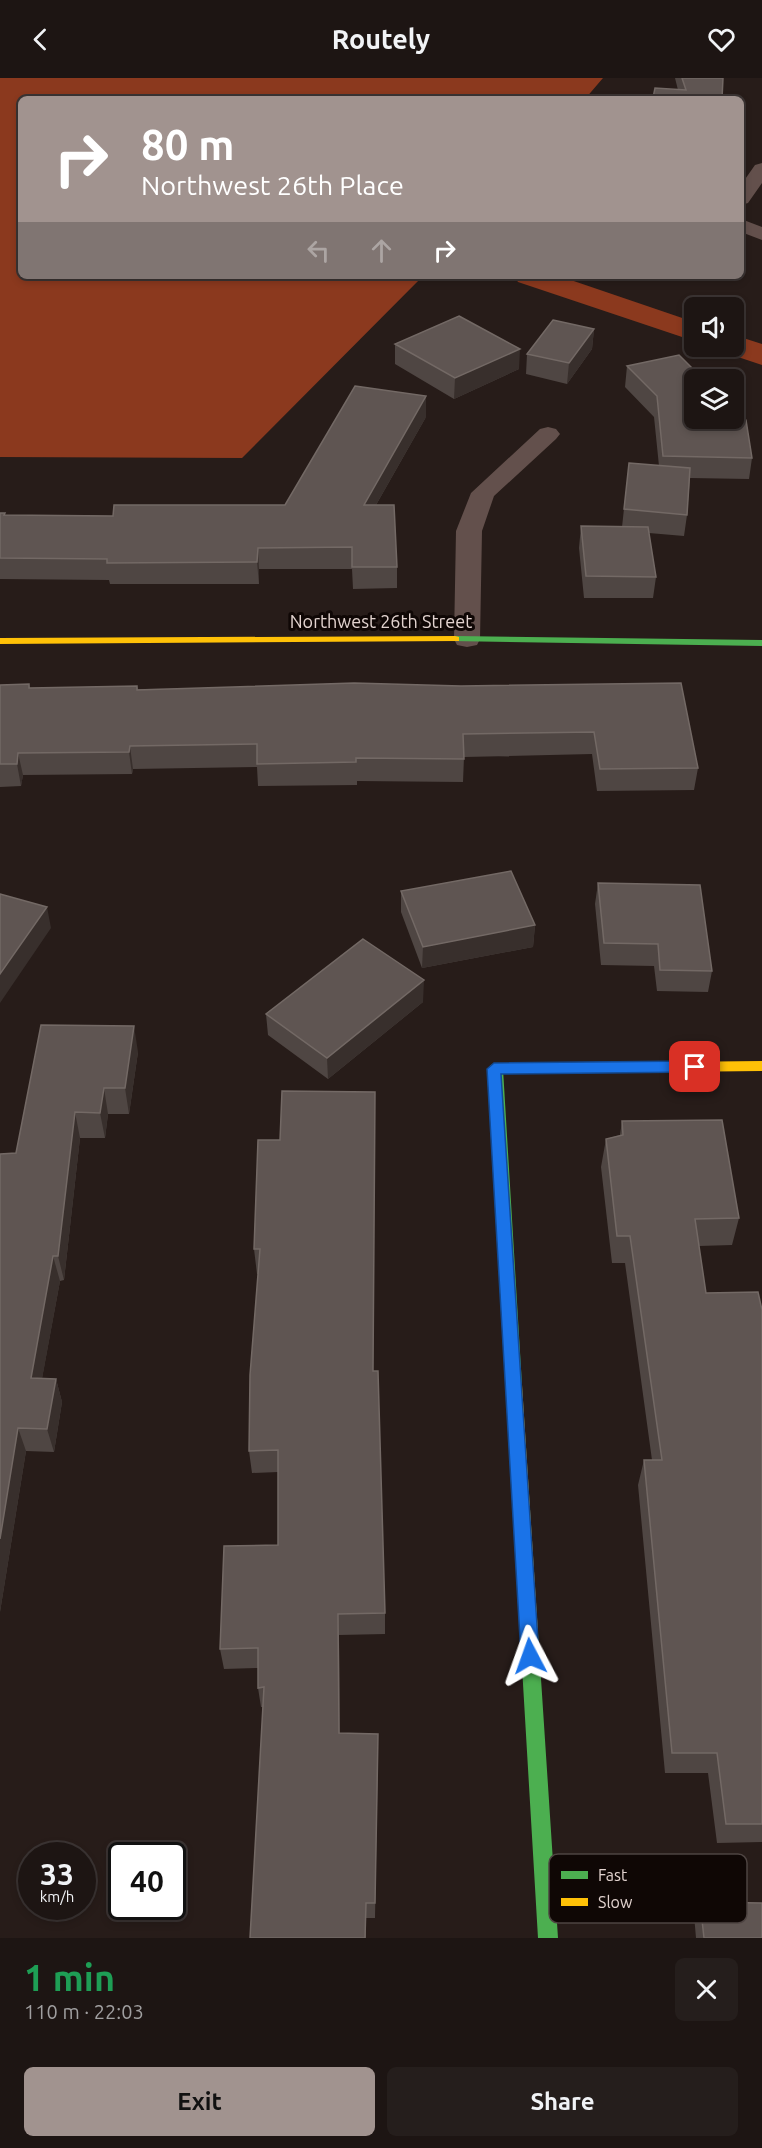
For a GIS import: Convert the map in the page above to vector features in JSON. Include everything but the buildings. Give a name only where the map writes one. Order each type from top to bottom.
[{"type":"street","points":[[744,195],[762,169]]},
{"type":"street","points":[[744,226],[762,234]]},
{"type":"street","points":[[467,639],[469,531],[483,493],[548,434]]},
{"type":"street","name":"Northwest 26th Street","points":[[0,641],[467,639],[762,643]]},
{"type":"street","points":[[548,1938],[494,1069],[762,1066]]},
{"type":"shaded area","points":[[0,78],[603,78],[588,96],[18,96],[18,279],[420,279],[242,458],[0,457]]},
{"type":"waterway","points":[[538,279],[684,329]]},
{"type":"waterway","points":[[744,349],[762,355]]},
{"type":"traffic: fast","points":[[455,639],[762,643]]},
{"type":"traffic: fast","points":[[496,1069],[514,1385]]},
{"type":"traffic: fast","points":[[529,1633],[548,1938]]},
{"type":"traffic: slow","points":[[0,641],[455,639]]},
{"type":"traffic: slow","points":[[496,1069],[762,1066]]},
{"type":"traffic: slow","points":[[514,1385],[529,1633]]},
{"type":"route","points":[[530,1656],[494,1069],[695,1067]]}]
